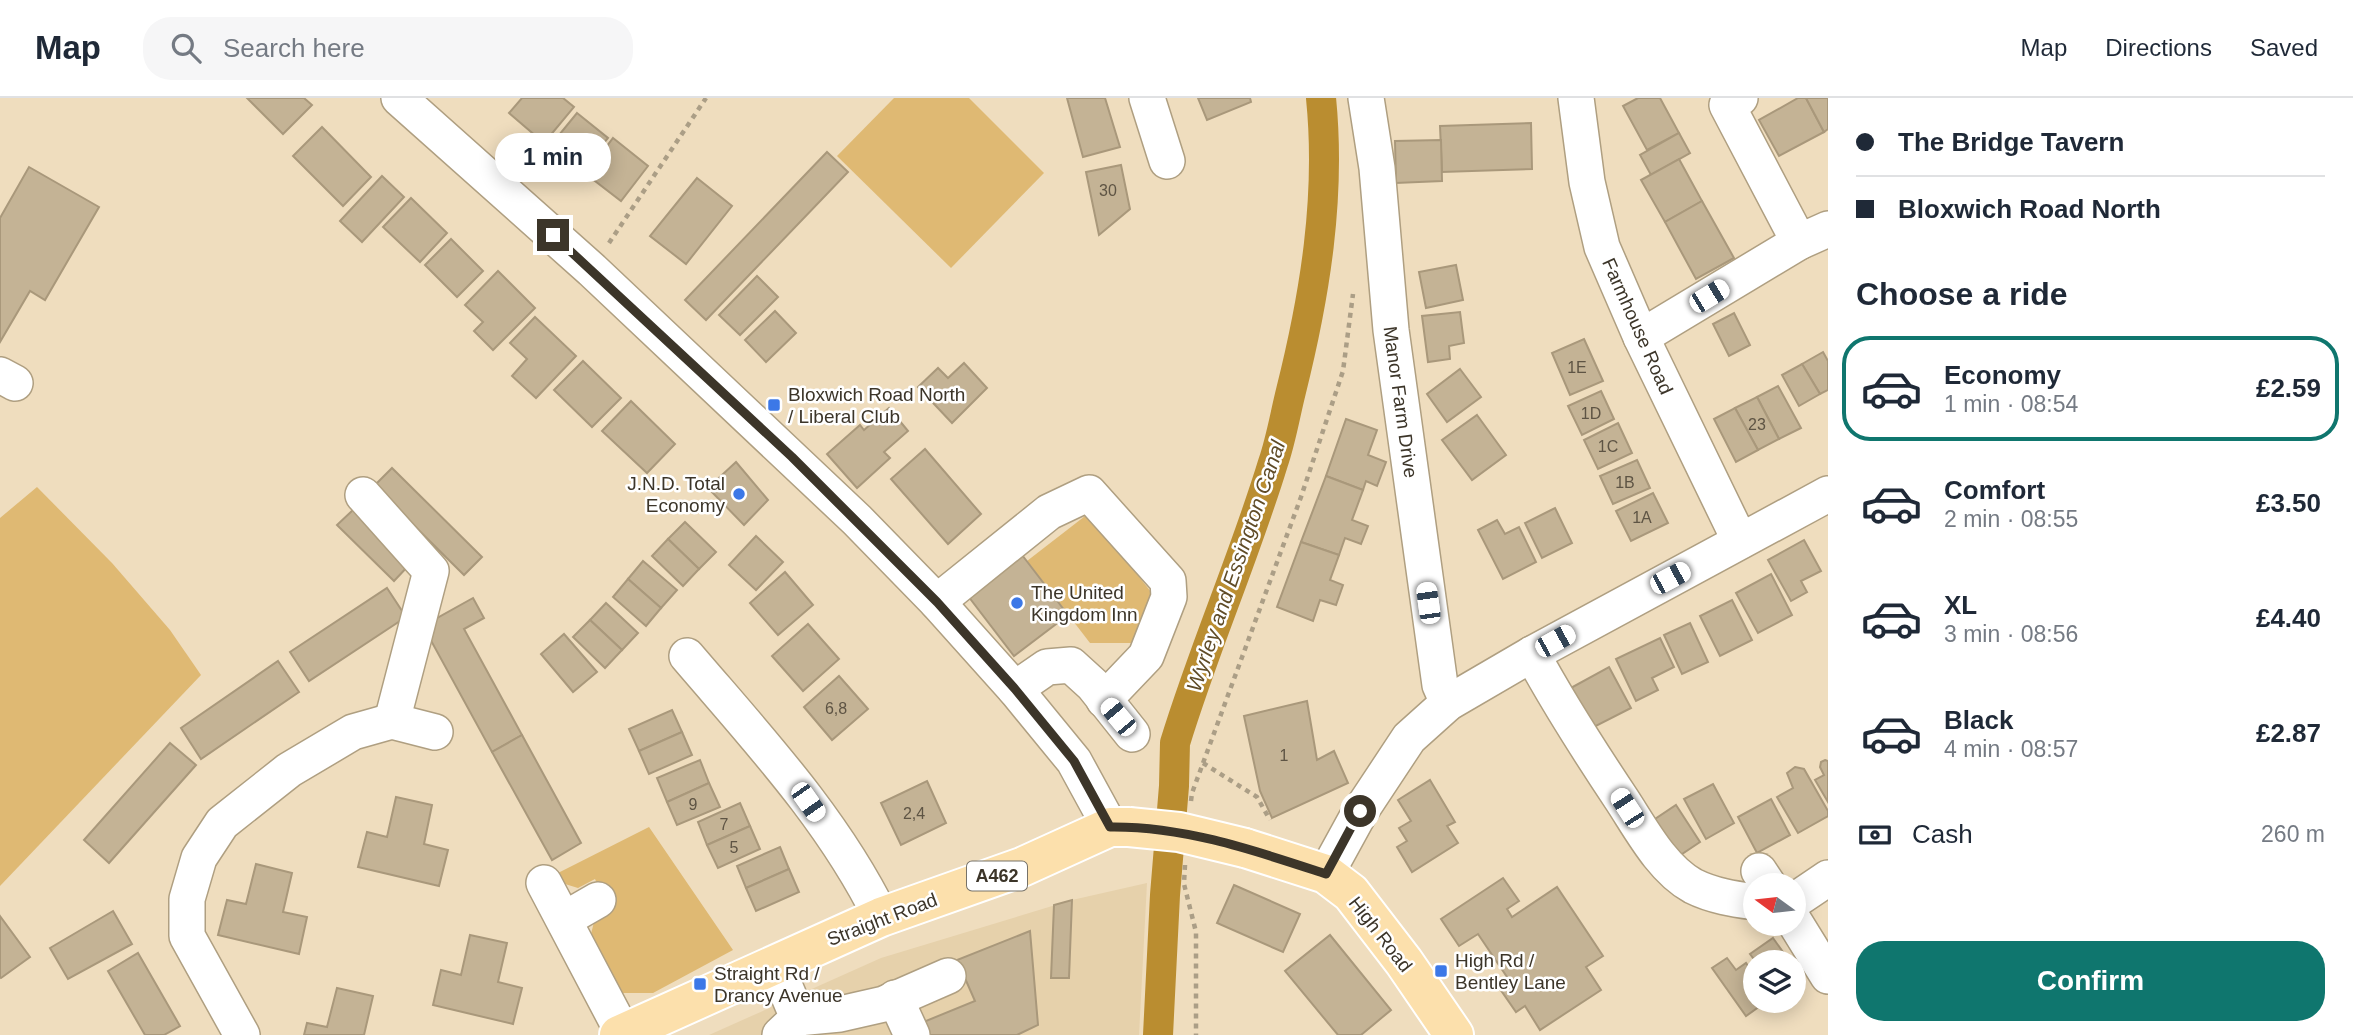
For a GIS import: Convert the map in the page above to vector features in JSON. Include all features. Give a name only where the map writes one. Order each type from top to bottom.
[{"type":"main road","name":"Straight Road","points":[[621,1034],[662,1026],[775,963],[881,916],[1022,867],[1119,827]]},
{"type":"main road","name":"High Road","points":[[1119,827],[1179,832],[1256,851],[1326,874],[1351,893],[1371,917],[1454,1035]]},
{"type":"street","points":[[399,98],[592,270],[792,457],[937,602],[1015,689],[1074,761],[1119,827]]},
{"type":"street","points":[[1147,98],[1167,161]]},
{"type":"street","name":"Manor Farm Drive","points":[[1366,98],[1377,168],[1391,330],[1440,685],[1448,703]]},
{"type":"street","name":"Farmhouse Road","points":[[1576,98],[1587,182],[1602,247],[1641,337],[1740,541]]},
{"type":"street","points":[[1641,337],[1814,235],[1727,105],[1740,98]]},
{"type":"street","points":[[937,602],[1049,512],[1089,492],[1168,581],[1169,597],[1146,656],[1104,700]]},
{"type":"street","points":[[1326,874],[1360,811],[1409,738],[1448,703],[1532,654],[1828,494]]},
{"type":"street","points":[[363,495],[431,571],[392,721]]},
{"type":"street","points":[[1532,654],[1566,716],[1642,831],[1668,865],[1693,886],[1719,896],[1743,890]]},
{"type":"street","points":[[687,656],[795,783],[862,878],[881,916]]},
{"type":"street","points":[[1015,689],[1047,667],[1071,665],[1093,685],[1132,734]]},
{"type":"street","points":[[242,1035],[187,936],[187,899],[199,858],[222,823],[289,770],[354,732],[392,721],[435,732]]},
{"type":"street","points":[[1806,893],[1828,878]]},
{"type":"street","points":[[544,883],[565,919],[621,1034]]},
{"type":"street","points":[[565,919],[598,900]]},
{"type":"street","points":[[1803,936],[1828,976]]},
{"type":"street","points":[[775,963],[789,1026],[884,1004],[948,975]]},
{"type":"street","points":[[895,998],[912,1035]]},
{"type":"path","points":[[592,270],[706,98]]},
{"type":"path","points":[[1190,806],[1192,793],[1296,509],[1343,371],[1354,285]]},
{"type":"path","points":[[1203,763],[1257,797],[1275,830],[1256,851]]},
{"type":"path","points":[[1186,858],[1184,884],[1196,932],[1196,1035]]},
{"type":"shaded area","points":[[894,98],[969,98],[1044,173],[951,268],[837,156]]},
{"type":"shaded area","points":[[37,487],[112,563],[170,630],[201,675],[0,886],[0,518]]},
{"type":"shaded area","points":[[1089,513],[1155,597],[1134,643],[1090,643],[1027,561]]},
{"type":"shaded area","points":[[649,827],[733,950],[653,993],[618,993],[589,942],[595,918],[607,906],[595,879],[578,888],[565,884],[556,874]]},
{"type":"shaded area","points":[[1147,883],[1139,1035],[709,1035],[881,958],[1072,900]]},
{"type":"building","points":[[247,98],[304,98],[312,105],[283,134]]},
{"type":"building","points":[[522,98],[563,98],[574,107],[544,143],[509,113]]},
{"type":"building","points":[[1067,98],[1105,98],[1120,147],[1083,157]]},
{"type":"building","points":[[1198,98],[1250,98],[1251,102],[1207,120]]},
{"type":"building","points":[[1638,98],[1660,98],[1679,133],[1647,150],[1623,106]]},
{"type":"building","points":[[1798,98],[1806,98],[1824,132],[1779,156],[1759,120]]},
{"type":"building","points":[[1806,98],[1828,98],[1828,129],[1824,132]]},
{"type":"building","points":[[577,113],[608,138],[581,171],[550,146]]},
{"type":"building","points":[[1531,123],[1532,169],[1442,172],[1440,126]]},
{"type":"building","points":[[322,127],[371,177],[343,206],[293,156]]},
{"type":"building","points":[[1679,133],[1690,153],[1651,175],[1640,155]]},
{"type":"building","points":[[613,138],[648,166],[621,201],[586,174]]},
{"type":"building","points":[[1441,140],[1442,181],[1396,183],[1395,141]]},
{"type":"building","points":[[827,152],[848,172],[706,320],[685,300]]},
{"type":"building","points":[[1679,159],[1702,201],[1665,222],[1641,180]]},
{"type":"building","points":[[1121,165],[1130,209],[1099,235],[1086,172]]},
{"type":"building","points":[[29,167],[99,207],[45,300],[30,291],[0,342],[0,218]]},
{"type":"building","points":[[382,176],[404,197],[362,242],[340,221]]},
{"type":"building","points":[[697,178],[732,206],[686,264],[650,236]]},
{"type":"building","points":[[411,198],[447,233],[420,262],[383,227]]},
{"type":"building","points":[[1702,201],[1734,258],[1696,279],[1665,222]]},
{"type":"building","points":[[451,239],[483,271],[457,297],[425,265]]},
{"type":"building","points":[[1456,265],[1463,300],[1426,308],[1419,272]]},
{"type":"building","points":[[498,271],[535,308],[493,350],[474,331],[483,322],[465,305]]},
{"type":"building","points":[[757,276],[778,297],[740,335],[719,315]]},
{"type":"building","points":[[775,311],[796,333],[766,362],[745,340]]},
{"type":"building","points":[[1460,312],[1464,343],[1449,346],[1450,359],[1428,362],[1422,316]]},
{"type":"building","points":[[1734,313],[1750,345],[1729,356],[1713,324]]},
{"type":"building","points":[[535,317],[576,356],[536,398],[512,376],[527,359],[510,343]]},
{"type":"building","points":[[1584,339],[1603,381],[1570,395],[1552,353]]},
{"type":"building","points":[[1823,352],[1828,361],[1828,390],[1820,394],[1802,364]]},
{"type":"building","points":[[583,361],[621,398],[592,427],[554,390]]},
{"type":"building","points":[[964,363],[987,388],[952,423],[918,387],[938,368],[948,378]]},
{"type":"building","points":[[1802,364],[1820,394],[1799,406],[1782,375]]},
{"type":"building","points":[[1460,369],[1481,397],[1447,422],[1427,394]]},
{"type":"building","points":[[1778,386],[1801,428],[1779,439],[1757,397]]},
{"type":"building","points":[[1601,391],[1614,419],[1582,435],[1568,406]]},
{"type":"building","points":[[1757,397],[1779,439],[1758,450],[1735,408]]},
{"type":"building","points":[[631,401],[675,444],[647,473],[602,431]]},
{"type":"building","points":[[889,408],[908,431],[884,452],[890,458],[857,488],[827,454],[860,425],[864,430]]},
{"type":"building","points":[[1735,408],[1758,450],[1736,462],[1714,419]]},
{"type":"building","points":[[1477,415],[1506,455],[1472,480],[1442,440]]},
{"type":"building","points":[[1346,419],[1377,430],[1368,455],[1386,462],[1377,486],[1366,481],[1363,490],[1326,476]]},
{"type":"building","points":[[1618,423],[1632,453],[1598,469],[1584,440]]},
{"type":"building","points":[[925,449],[981,514],[948,544],[891,479]]},
{"type":"building","points":[[1637,460],[1650,488],[1613,504],[1600,476]]},
{"type":"building","name":"J.N.D. Total Economy","points":[[736,462],[768,500],[744,525],[708,488]]},
{"type":"building","points":[[392,468],[482,557],[464,575],[374,486]]},
{"type":"building","points":[[1326,476],[1363,490],[1352,520],[1368,526],[1361,544],[1345,538],[1339,555],[1301,542]]},
{"type":"building","points":[[1653,493],[1668,523],[1631,541],[1616,511]]},
{"type":"building","points":[[1555,508],[1572,543],[1542,558],[1525,523]]},
{"type":"building","points":[[354,509],[410,564],[394,581],[337,525]]},
{"type":"building","points":[[1497,520],[1505,534],[1519,527],[1536,562],[1503,579],[1478,530]]},
{"type":"building","points":[[685,522],[716,552],[699,569],[668,539]]},
{"type":"building","points":[[756,536],[783,562],[756,590],[729,565]]},
{"type":"building","points":[[668,539],[699,569],[683,586],[652,556]]},
{"type":"building","points":[[1804,540],[1821,571],[1801,581],[1807,592],[1791,601],[1768,560]]},
{"type":"building","points":[[1301,542],[1339,555],[1330,580],[1343,585],[1336,605],[1320,600],[1313,621],[1277,607]]},
{"type":"building","name":"The United Kingdom Inn","points":[[1019,551],[1068,615],[1014,656],[965,592]]},
{"type":"building","points":[[643,561],[677,590],[661,608],[628,579]]},
{"type":"building","points":[[785,572],[813,605],[778,635],[750,603]]},
{"type":"building","points":[[1771,574],[1792,615],[1758,633],[1736,593]]},
{"type":"building","points":[[628,579],[661,608],[646,626],[613,597]]},
{"type":"building","points":[[387,588],[406,617],[309,681],[290,652]]},
{"type":"building","points":[[473,598],[484,618],[464,629],[522,735],[492,752],[423,626]]},
{"type":"building","points":[[1732,600],[1752,640],[1720,656],[1700,616]]},
{"type":"building","points":[[606,603],[638,633],[622,650],[590,620]]},
{"type":"building","points":[[590,620],[622,650],[605,668],[573,637]]},
{"type":"building","points":[[1690,623],[1708,662],[1682,674],[1664,635]]},
{"type":"building","points":[[808,624],[839,659],[803,691],[772,656]]},
{"type":"building","points":[[564,634],[597,672],[573,692],[541,654]]},
{"type":"building","points":[[1660,638],[1674,667],[1652,678],[1658,690],[1636,701],[1616,659]]},
{"type":"building","points":[[278,661],[299,692],[201,759],[181,728]]},
{"type":"building","points":[[1609,667],[1631,708],[1590,729],[1569,689]]},
{"type":"building","points":[[839,676],[868,709],[832,740],[804,707]]},
{"type":"building","points":[[1307,701],[1317,760],[1334,751],[1348,783],[1272,818],[1260,791],[1244,716]]},
{"type":"building","points":[[672,710],[682,732],[639,751],[629,729]]},
{"type":"building","points":[[682,732],[692,755],[649,774],[639,751]]},
{"type":"building","points":[[522,735],[581,843],[552,860],[492,752]]},
{"type":"building","points":[[170,743],[196,765],[109,863],[84,840]]},
{"type":"building","points":[[700,760],[709,783],[667,802],[657,778]]},
{"type":"building","points":[[1825,760],[1828,761],[1828,802],[1815,780],[1824,775],[1820,767]]},
{"type":"building","points":[[1795,767],[1804,769],[1828,811],[1828,816],[1798,833],[1777,797],[1793,788],[1787,773]]},
{"type":"building","points":[[1430,780],[1455,822],[1447,826],[1458,843],[1412,872],[1397,847],[1407,841],[1399,828],[1411,821],[1398,800]]},
{"type":"building","points":[[927,781],[946,823],[901,845],[881,803]]},
{"type":"building","points":[[709,783],[720,807],[677,825],[667,802]]},
{"type":"building","points":[[1713,784],[1734,823],[1706,839],[1684,799]]},
{"type":"building","points":[[396,797],[432,805],[424,844],[448,850],[439,886],[358,867],[367,832],[387,837]]},
{"type":"building","points":[[1771,799],[1790,835],[1757,853],[1738,817]]},
{"type":"building","points":[[740,803],[750,826],[707,845],[698,822]]},
{"type":"building","points":[[1676,805],[1700,842],[1670,862],[1646,825]]},
{"type":"building","points":[[750,826],[760,849],[718,868],[707,845]]},
{"type":"building","points":[[780,847],[789,869],[746,888],[737,866]]},
{"type":"building","points":[[256,864],[292,873],[283,912],[307,917],[299,954],[218,935],[227,900],[246,904]]},
{"type":"building","points":[[789,869],[799,892],[756,911],[746,888]]},
{"type":"building","points":[[1503,878],[1519,901],[1507,909],[1512,917],[1557,887],[1603,956],[1586,967],[1601,990],[1540,1030],[1525,1006],[1516,1012],[1498,986],[1509,980],[1478,934],[1459,946],[1441,919]]},
{"type":"building","points":[[1234,885],[1300,914],[1283,952],[1217,923]]},
{"type":"building","points":[[1072,900],[1069,978],[1051,978],[1054,905]]},
{"type":"building","points":[[113,911],[132,944],[68,979],[50,948]]},
{"type":"building","points":[[0,916],[30,957],[1,978],[0,977]]},
{"type":"building","points":[[1030,931],[1038,1025],[1017,1035],[927,1035],[921,1023],[975,1001],[957,960]]},
{"type":"building","points":[[470,935],[507,943],[498,982],[522,988],[513,1024],[433,1005],[441,970],[461,975]]},
{"type":"building","points":[[1330,935],[1391,1010],[1361,1035],[1338,1035],[1285,971]]},
{"type":"building","points":[[1773,938],[1782,950],[1756,950]]},
{"type":"building","points":[[138,953],[180,1026],[164,1035],[145,1035],[108,971]]},
{"type":"building","points":[[1727,958],[1736,970],[1743,965],[1743,1012],[1712,968]]},
{"type":"building","points":[[337,988],[373,996],[364,1035],[304,1035],[307,1023],[327,1027]]},
{"type":"waterway","name":"Wyrley and Essington Canal","points":[[1158,1035],[1175,743],[1276,454],[1300,355],[1319,246],[1324,172],[1321,98]]},
{"type":"place","name":"Bloxwich Road North / Liberal Club","points":[[774,405]]},
{"type":"place","name":"J.N.D. Total Economy","points":[[739,494]]},
{"type":"place","name":"The United Kingdom Inn","points":[[1017,603]]},
{"type":"place","name":"High Rd / Bentley Lane","points":[[1441,971]]},
{"type":"place","name":"Straight Rd / Drancy Avenue","points":[[700,984]]},
{"type":"route","points":[[553,235],[792,457],[937,602],[1015,689],[1074,761],[1110,827],[1179,832],[1245,848],[1326,874],[1360,811]]}]
